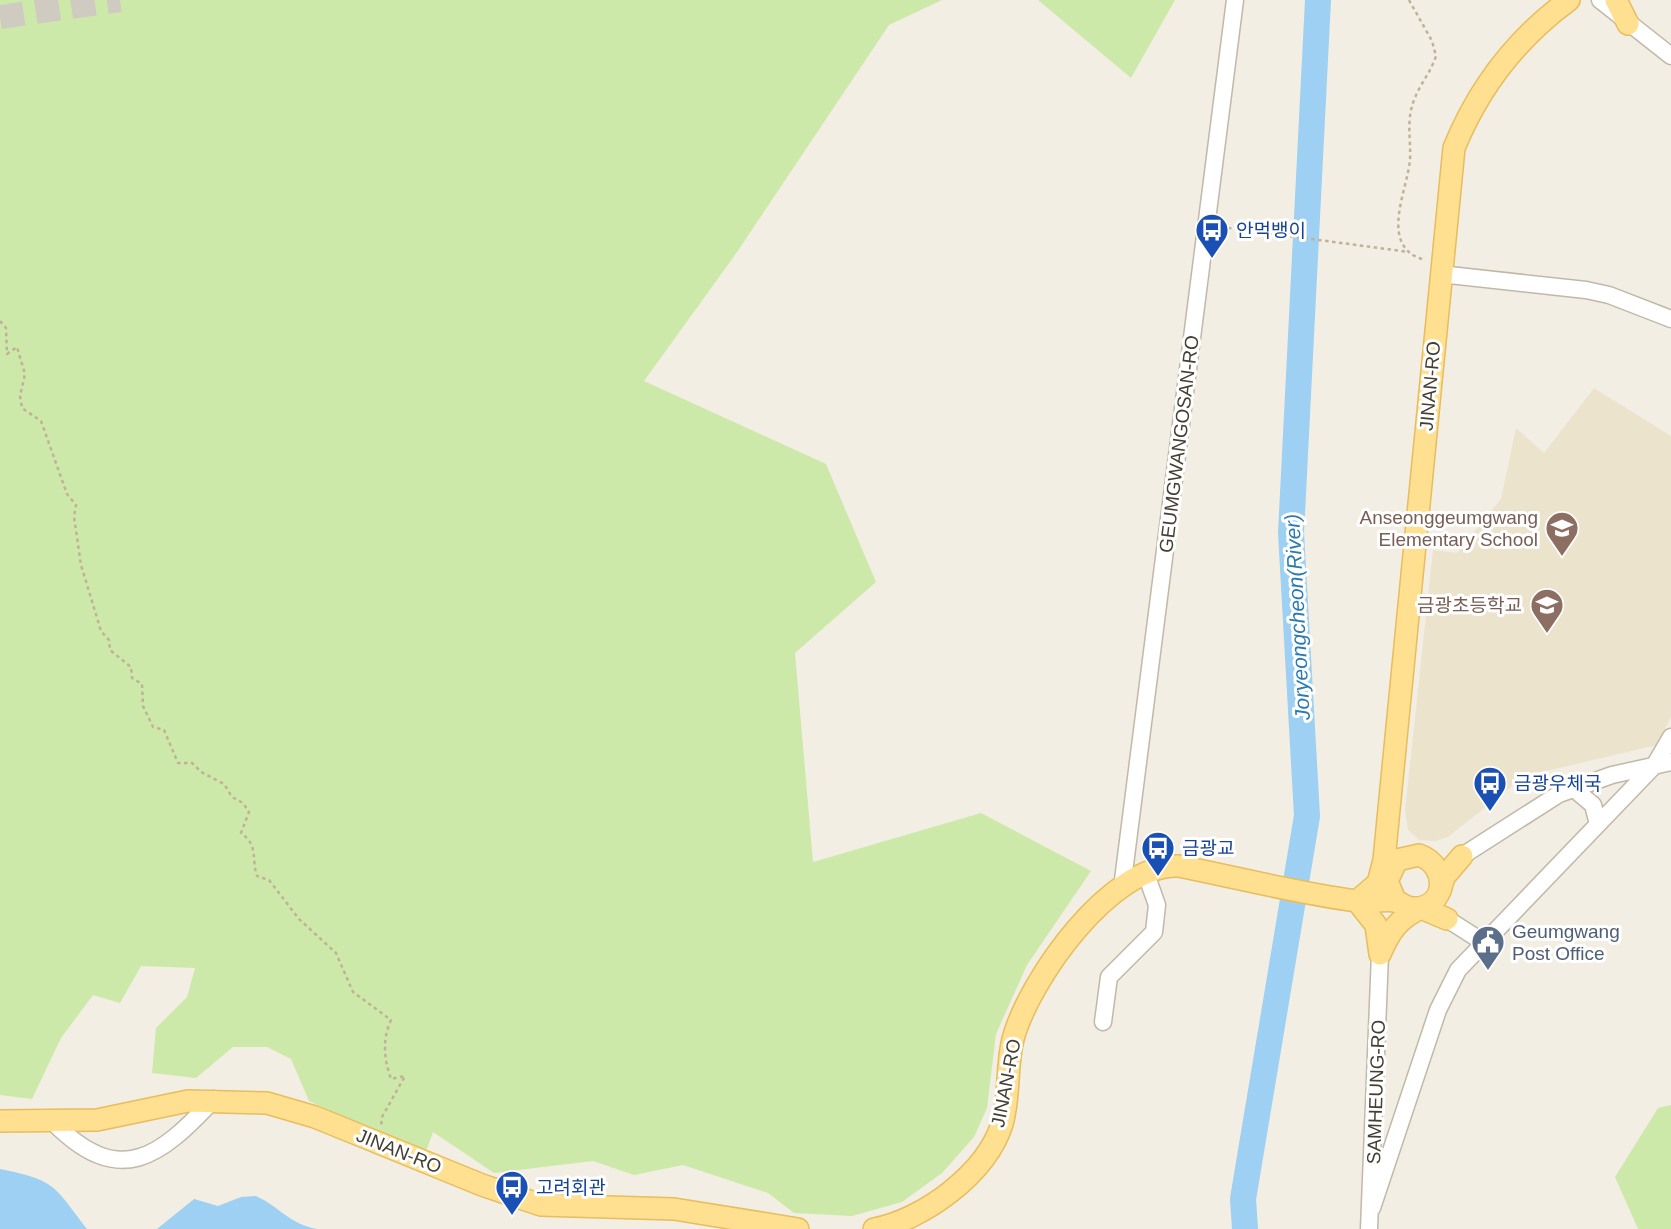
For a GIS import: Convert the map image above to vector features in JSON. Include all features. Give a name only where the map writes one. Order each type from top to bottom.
[{"type":"main road","name":"JINAN-RO","points":[[1388,823],[1449,172],[1463,126],[1492,77],[1546,10],[1569,0]]},
{"type":"main road","points":[[1616,0],[1628,24]]},
{"type":"main road","points":[[1388,823],[1399,839],[1439,871],[1441,904],[1447,919]]},
{"type":"main road","points":[[1388,823],[1388,888],[1395,900],[1402,906],[1421,908],[1447,919]]},
{"type":"main road","points":[[1357,901],[1378,883],[1388,823]]},
{"type":"main road","points":[[1357,901],[1378,890],[1388,872],[1404,856],[1462,856]]},
{"type":"main road","points":[[1380,954],[1395,924],[1433,900],[1444,877],[1462,856]]},
{"type":"main road","name":"JINAN-RO","points":[[874,1229],[905,1220],[932,1203],[959,1182],[986,1154],[1002,1125],[1013,1040],[1024,1012],[1074,933],[1122,887],[1166,866],[1179,866],[1357,901]]},
{"type":"main road","points":[[1357,901],[1395,900]]},
{"type":"main road","points":[[1380,954],[1384,921],[1395,900]]},
{"type":"main road","points":[[1357,901],[1376,925],[1380,954]]},
{"type":"main road","name":"JINAN-RO","points":[[0,1121],[54,1123],[97,1120],[188,1101],[214,1099],[267,1103],[315,1117],[482,1185],[541,1205],[674,1209],[798,1229]]},
{"type":"street","name":"GEUMGWANGOSAN-RO","points":[[1122,887],[1235,0]]},
{"type":"street","points":[[1600,0],[1671,56]]},
{"type":"street","points":[[1441,268],[1609,295],[1671,319]]},
{"type":"street","points":[[1372,1209],[1438,1010],[1458,970],[1654,766],[1671,737]]},
{"type":"street","points":[[1462,856],[1536,806],[1573,788],[1612,775],[1671,762]]},
{"type":"street","points":[[1573,788],[1592,805],[1598,824]]},
{"type":"street","points":[[1103,1022],[1108,977],[1154,932],[1157,905],[1146,874]]},
{"type":"street","points":[[1447,919],[1483,942]]},
{"type":"street","name":"SAMHEUNG-RO","points":[[1369,1229],[1372,1209],[1380,954]]},
{"type":"street","points":[[54,1123],[77,1145],[96,1156],[127,1160],[162,1148],[181,1135],[214,1099]]},
{"type":"path","points":[[1409,0],[1432,41],[1436,56],[1415,98],[1408,120],[1410,157],[1397,217],[1401,237],[1409,252]]},
{"type":"path","points":[[1217,226],[1389,248],[1409,252],[1441,268]]},
{"type":"path","points":[[0,321],[6,328],[7,354],[17,347],[25,374],[20,396],[22,408],[41,421],[67,494],[76,505],[74,517],[81,565],[101,631],[109,640],[110,650],[131,667],[132,678],[142,684],[143,706],[153,727],[164,730],[178,763],[192,764],[224,784],[232,797],[243,803],[249,812],[241,833],[250,840],[255,850],[253,865],[257,876],[269,880],[299,919],[336,953],[353,992],[391,1020],[385,1032],[387,1068],[391,1079],[405,1076],[382,1117],[381,1129]]},
{"type":"shaded area","name":"금광초등학교","points":[[1594,388],[1671,436],[1671,717],[1657,745],[1525,776],[1448,837],[1435,841],[1419,840],[1408,830],[1405,811],[1433,550],[1457,553],[1501,499],[1516,428],[1544,453]]},
{"type":"green space","points":[[0,0],[942,0],[889,25],[735,255],[644,381],[826,464],[876,582],[795,653],[813,862],[981,813],[1091,871],[1027,965],[996,1034],[987,1108],[974,1137],[942,1173],[902,1202],[852,1216],[794,1213],[768,1193],[683,1165],[634,1175],[593,1161],[494,1173],[433,1132],[425,1154],[309,1101],[291,1059],[267,1047],[233,1047],[196,1078],[152,1073],[156,1028],[187,997],[195,968],[141,966],[120,1003],[93,995],[61,1038],[32,1099],[0,1095]]},
{"type":"green space","points":[[1038,0],[1175,0],[1131,78]]},
{"type":"green space","points":[[1671,1105],[1671,1229],[1638,1229],[1615,1177],[1658,1108]]},
{"type":"water","points":[[0,1169],[33,1177],[52,1187],[87,1229],[0,1229]]},
{"type":"water","points":[[256,1196],[299,1223],[317,1229],[157,1229],[194,1199],[218,1206],[241,1197]]},
{"type":"waterway","name":"Joryeongcheon(River)","points":[[1245,1229],[1243,1199],[1307,816],[1291,533],[1318,0]]},
{"type":"tunnel","points":[[0,17],[120,0]]},
{"type":"place","name":"안먹뱅이","points":[[1212,260]]},
{"type":"place","name":"Anseonggeumgwang Elementary School","points":[[1562,558]]},
{"type":"place","name":"금광초등학교","points":[[1547,635]]},
{"type":"place","name":"금광우체국","points":[[1490,813]]},
{"type":"place","name":"금광교","points":[[1158,878]]},
{"type":"place","name":"Geumgwang Post Office","points":[[1488,972]]},
{"type":"place","name":"고려회관","points":[[512,1217]]}]
